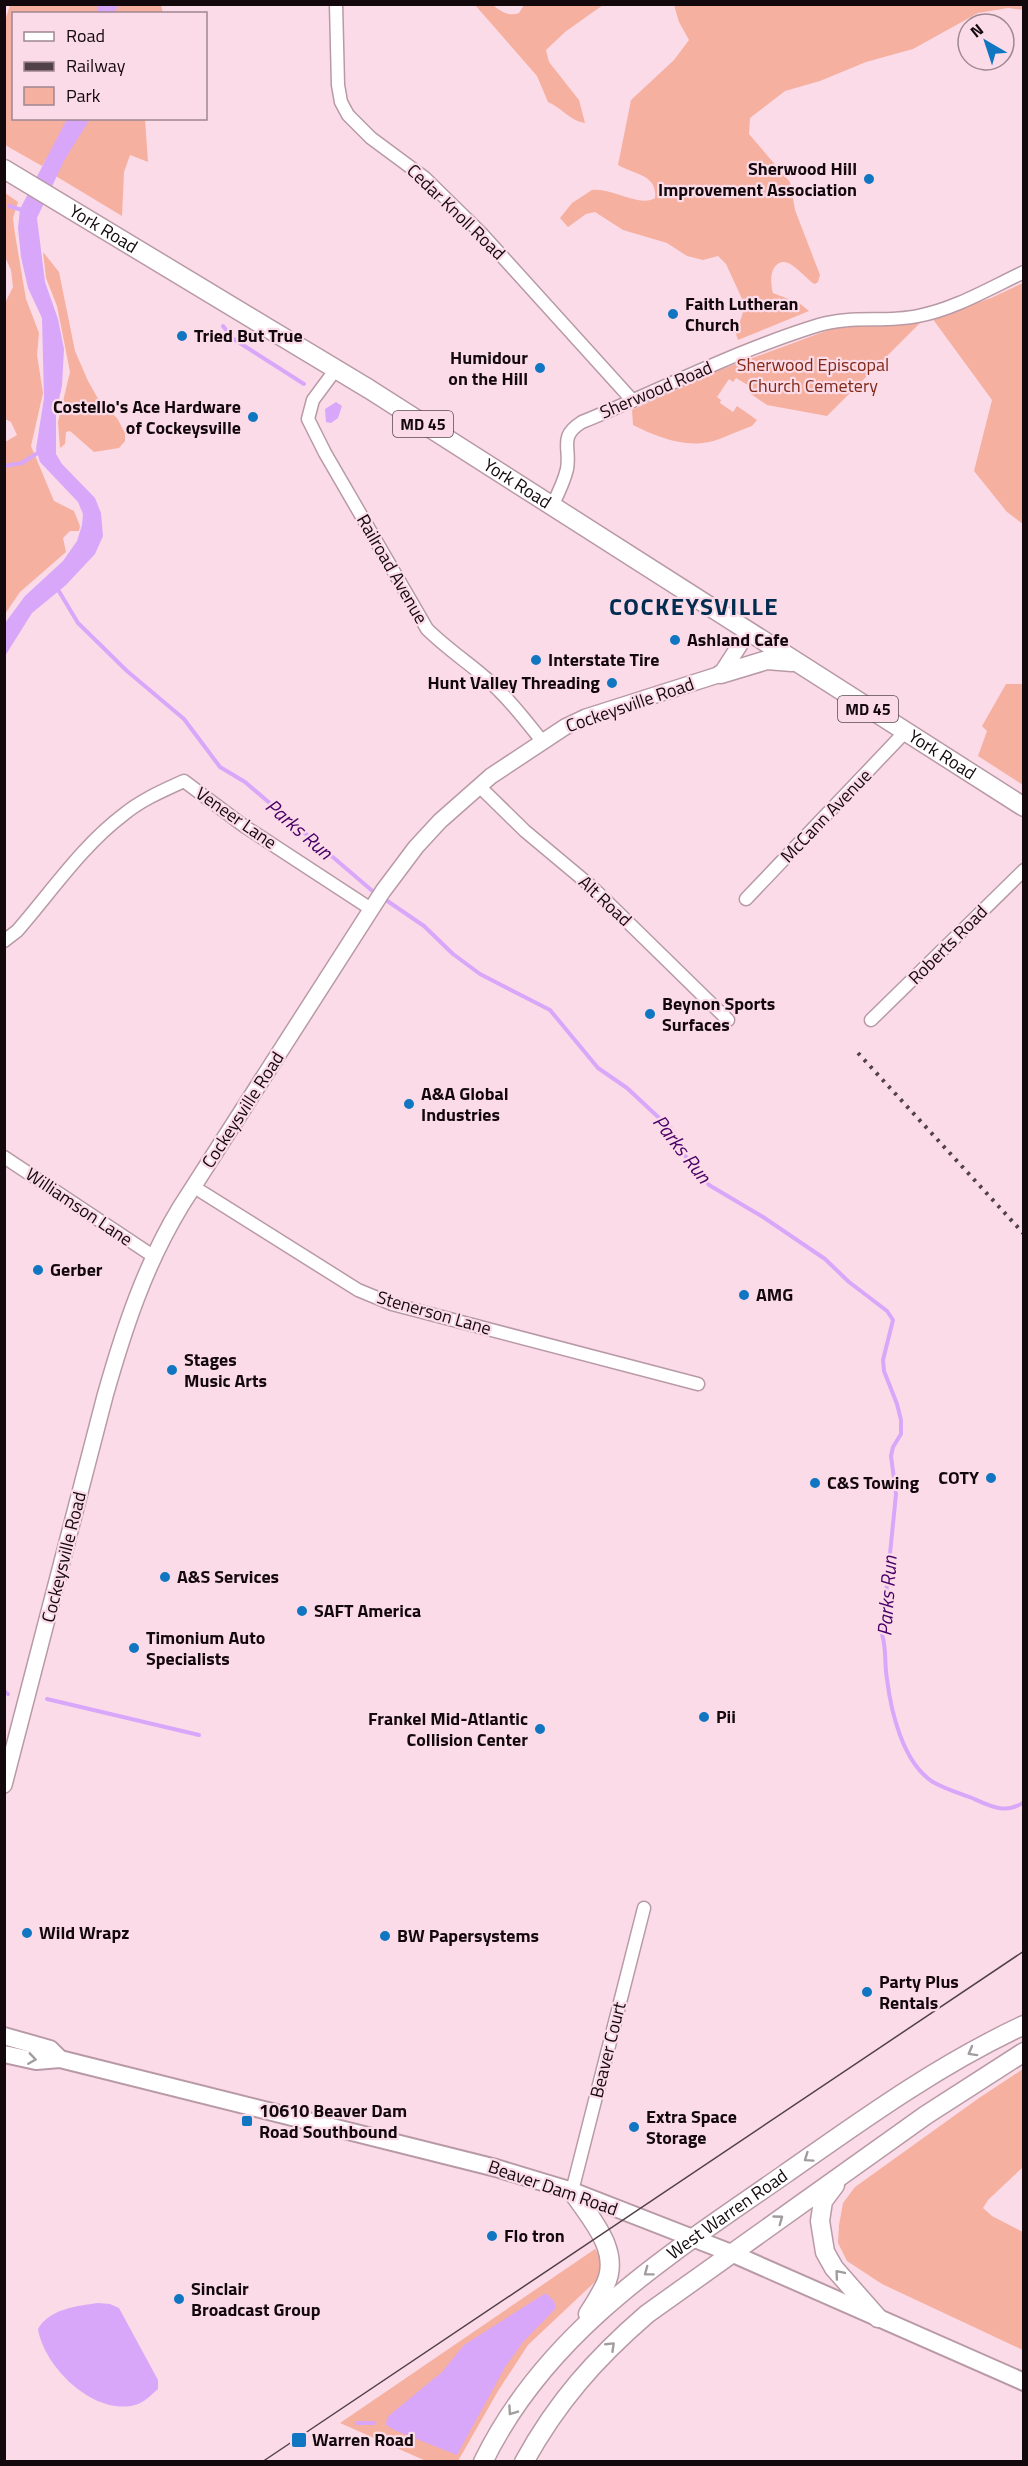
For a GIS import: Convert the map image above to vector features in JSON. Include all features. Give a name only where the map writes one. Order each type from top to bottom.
[{"type":"main road","name":"York Road","points":[[4,169],[336,369],[1023,807]]},
{"type":"main road","points":[[721,674],[767,660],[795,662]]},
{"type":"main road","name":"West Warren Road","points":[[483,2459],[505,2421],[530,2386],[583,2325],[624,2290],[908,2089],[1023,2025]]},
{"type":"main road","name":"Beaver Dam Road","points":[[8,2036],[50,2049],[60,2059]]},
{"type":"main road","name":"West Warren Road","points":[[524,2462],[559,2405],[609,2346],[664,2301],[845,2172],[959,2092],[1023,2052]]},
{"type":"main road","name":"Beaver Dam Road","points":[[4,2054],[36,2061],[60,2059],[486,2165],[572,2191],[731,2253],[1023,2382]]},
{"type":"main road","points":[[845,2172],[823,2201],[820,2221],[821,2238],[825,2252],[834,2268],[878,2318]]},
{"type":"main road","points":[[572,2191],[605,2240],[609,2259],[606,2284],[583,2325]]},
{"type":"street","name":"Cedar Knoll Road","points":[[336,4],[338,85],[341,102],[352,121],[370,138],[425,178],[456,208],[504,256],[633,401]]},
{"type":"street","name":"Sherwood Road","points":[[552,506],[567,470],[565,446],[569,433],[582,422],[738,356],[816,326],[850,319],[918,316],[961,302],[1023,272]]},
{"type":"street","name":"Railroad Avenue","points":[[336,369],[309,410],[308,419],[325,453],[427,629],[508,700],[542,741]]},
{"type":"street","points":[[721,674],[748,632]]},
{"type":"street","name":"Cockeysville Road","points":[[4,1785],[105,1396],[123,1333],[153,1256],[194,1187],[377,900],[427,834],[479,786],[542,741],[586,717],[721,674]]},
{"type":"street","name":"McCann Avenue","points":[[746,899],[905,732]]},
{"type":"street","name":"Veneer Lane","points":[[4,941],[17,931],[100,835],[123,814],[154,795],[184,782],[244,826],[377,900]]},
{"type":"street","name":"Alt Road","points":[[479,786],[525,831],[592,888],[728,1020]]},
{"type":"street","name":"Roberts Road","points":[[871,1020],[1023,870]]},
{"type":"street","name":"Williamson Lane","points":[[4,1157],[153,1256]]},
{"type":"street","name":"Stenerson Lane","points":[[194,1187],[358,1290],[392,1304],[698,1384]]},
{"type":"street","name":"Beaver Court","points":[[572,2191],[644,1908]]},
{"type":"green space","points":[[1023,4],[1024,10],[1008,8],[984,12],[956,12],[956,25],[913,49],[866,62],[820,81],[785,91],[750,118],[749,134],[790,182],[795,210],[820,275],[815,284],[790,264],[779,263],[772,273],[773,293],[799,303],[809,311],[738,340],[736,334],[743,312],[743,301],[726,264],[718,256],[703,260],[687,256],[667,243],[623,230],[595,212],[586,214],[568,227],[560,218],[572,203],[592,190],[608,191],[642,201],[655,198],[655,190],[648,179],[618,165],[631,100],[674,60],[689,40],[679,22],[674,5]]},
{"type":"green space","points":[[10,5],[161,5],[163,12],[12,12],[12,120],[145,120],[148,162],[130,155],[124,172],[122,216],[54,175],[48,156],[42,166],[5,145],[4,24]]},
{"type":"green space","points":[[475,5],[493,5],[512,14],[519,13],[524,5],[603,5],[565,32],[546,50],[549,62],[579,100],[585,123],[575,120],[548,102],[537,76]]},
{"type":"green space","points":[[5,193],[18,202],[13,218],[15,234],[26,299],[39,333],[37,355],[43,393],[31,446],[54,501],[74,511],[80,526],[79,531],[70,531],[63,538],[66,552],[20,592],[5,614],[5,442],[17,435],[11,422],[5,419],[5,303],[13,287],[11,270],[5,257]]},
{"type":"green space","points":[[43,252],[59,272],[75,351],[88,381],[101,404],[117,418],[125,433],[125,441],[119,448],[94,452],[70,431],[66,432],[65,444],[60,448],[58,422],[70,372],[57,306],[46,278]]},
{"type":"green space","points":[[1023,283],[1023,524],[1007,512],[974,471],[992,400],[932,318],[991,298]]},
{"type":"green space","name":"Sherwood Episcopal Church Cemetery","points":[[920,323],[827,416],[767,405],[748,392],[751,387],[736,378],[733,382],[729,379],[717,397],[721,400],[720,403],[733,412],[737,406],[757,420],[752,426],[714,441],[684,443],[666,439],[633,425],[632,410],[714,372],[834,328]]},
{"type":"green space","points":[[1006,684],[1023,684],[1023,785],[978,756],[987,731],[982,726]]},
{"type":"green space","points":[[1023,2069],[1023,2167],[988,2200],[983,2208],[992,2216],[1023,2232],[1023,2350],[882,2284],[847,2261],[838,2243],[843,2203],[855,2187]]},
{"type":"green space","points":[[595,2249],[602,2259],[598,2279],[528,2345],[498,2391],[458,2461],[426,2461],[340,2423]]},
{"type":"shaded area","points":[[98,4],[118,5],[115,12],[97,12]]},
{"type":"shaded area","points":[[66,120],[89,120],[65,159],[37,218],[45,282],[58,319],[64,349],[62,386],[56,413],[56,454],[62,464],[95,498],[101,513],[103,536],[95,554],[66,585],[32,613],[5,656],[5,623],[25,596],[63,561],[77,541],[83,514],[78,502],[40,462],[36,449],[44,398],[42,318],[28,288],[21,257],[18,228],[20,209]]},
{"type":"shaded area","points":[[336,402],[342,406],[338,418],[331,423],[326,422],[325,409]]},
{"type":"shaded area","points":[[544,2294],[554,2301],[556,2308],[523,2342],[505,2367],[457,2455],[386,2425],[387,2418],[442,2372],[464,2345]]},
{"type":"shaded area","points":[[98,2303],[110,2304],[119,2308],[158,2380],[158,2389],[138,2404],[119,2406],[103,2403],[88,2396],[61,2373],[42,2344],[38,2329],[49,2317],[64,2310]]},
{"type":"waterway","points":[[9,206],[22,210]]},
{"type":"waterway","points":[[223,326],[232,338],[304,384]]},
{"type":"waterway","points":[[4,466],[22,463],[39,452]]},
{"type":"waterway","name":"Parks Run","points":[[57,588],[78,623],[127,671],[184,719],[220,767],[245,782],[376,894]]},
{"type":"waterway","name":"Parks Run","points":[[383,898],[424,926],[453,954],[480,974],[550,1010],[598,1068],[627,1088],[671,1129],[678,1147],[709,1185],[763,1217],[825,1259],[849,1282],[887,1311],[893,1320],[883,1360],[884,1371],[901,1420],[901,1434],[893,1447],[891,1456],[896,1494],[882,1634],[886,1673],[895,1721],[906,1750],[914,1763],[933,1782],[998,1808],[1011,1808],[1024,1802]]},
{"type":"waterway","points":[[4,1691],[8,1694]]},
{"type":"waterway","points":[[47,1699],[199,1735]]},
{"type":"waterway","points":[[357,2423],[374,2423]]},
{"type":"tram line","points":[[262,2462],[1024,1951]]},
{"type":"railway","points":[[858,1053],[1024,1234]]},
{"type":"place","name":"Sherwood Hill Improvement Association","points":[[869,179]]},
{"type":"place","name":"Faith Lutheran Church","points":[[673,314]]},
{"type":"place","name":"Tried But True","points":[[182,336]]},
{"type":"place","name":"Humidour on the Hill","points":[[540,368]]},
{"type":"place","name":"Costello's Ace Hardware of Cockeysville","points":[[253,417]]},
{"type":"place","name":"Ashland Cafe","points":[[675,640]]},
{"type":"place","name":"Interstate Tire","points":[[536,660]]},
{"type":"place","name":"Hunt Valley Threading","points":[[612,683]]},
{"type":"place","name":"Beynon Sports Surfaces","points":[[650,1014]]},
{"type":"place","name":"A&A Global Industries","points":[[409,1104]]},
{"type":"place","name":"Gerber","points":[[38,1270]]},
{"type":"place","name":"AMG","points":[[744,1295]]},
{"type":"place","name":"Stages Music Arts","points":[[172,1370]]},
{"type":"place","name":"COTY","points":[[991,1478]]},
{"type":"place","name":"C&S Towing","points":[[815,1483]]},
{"type":"place","name":"A&S Services","points":[[165,1577]]},
{"type":"place","name":"SAFT America","points":[[302,1611]]},
{"type":"place","name":"Timonium Auto Specialists","points":[[134,1648]]},
{"type":"place","name":"Pii","points":[[704,1717]]},
{"type":"place","name":"Frankel Mid-Atlantic Collision Center","points":[[540,1729]]},
{"type":"place","name":"Wild Wrapz","points":[[27,1933]]},
{"type":"place","name":"BW Papersystems","points":[[385,1936]]},
{"type":"place","name":"Party Plus Rentals","points":[[867,1992]]},
{"type":"place","name":"10610 Beaver Dam Road Southbound","points":[[247,2121]]},
{"type":"place","name":"Extra Space Storage","points":[[634,2127]]},
{"type":"place","name":"Flo tron","points":[[492,2236]]},
{"type":"place","name":"Sinclair Broadcast Group","points":[[179,2299]]},
{"type":"place","name":"Warren Road","points":[[299,2440]]},
{"type":"district","name":"COCKEYSVILLE","points":[[694,607]]}]
